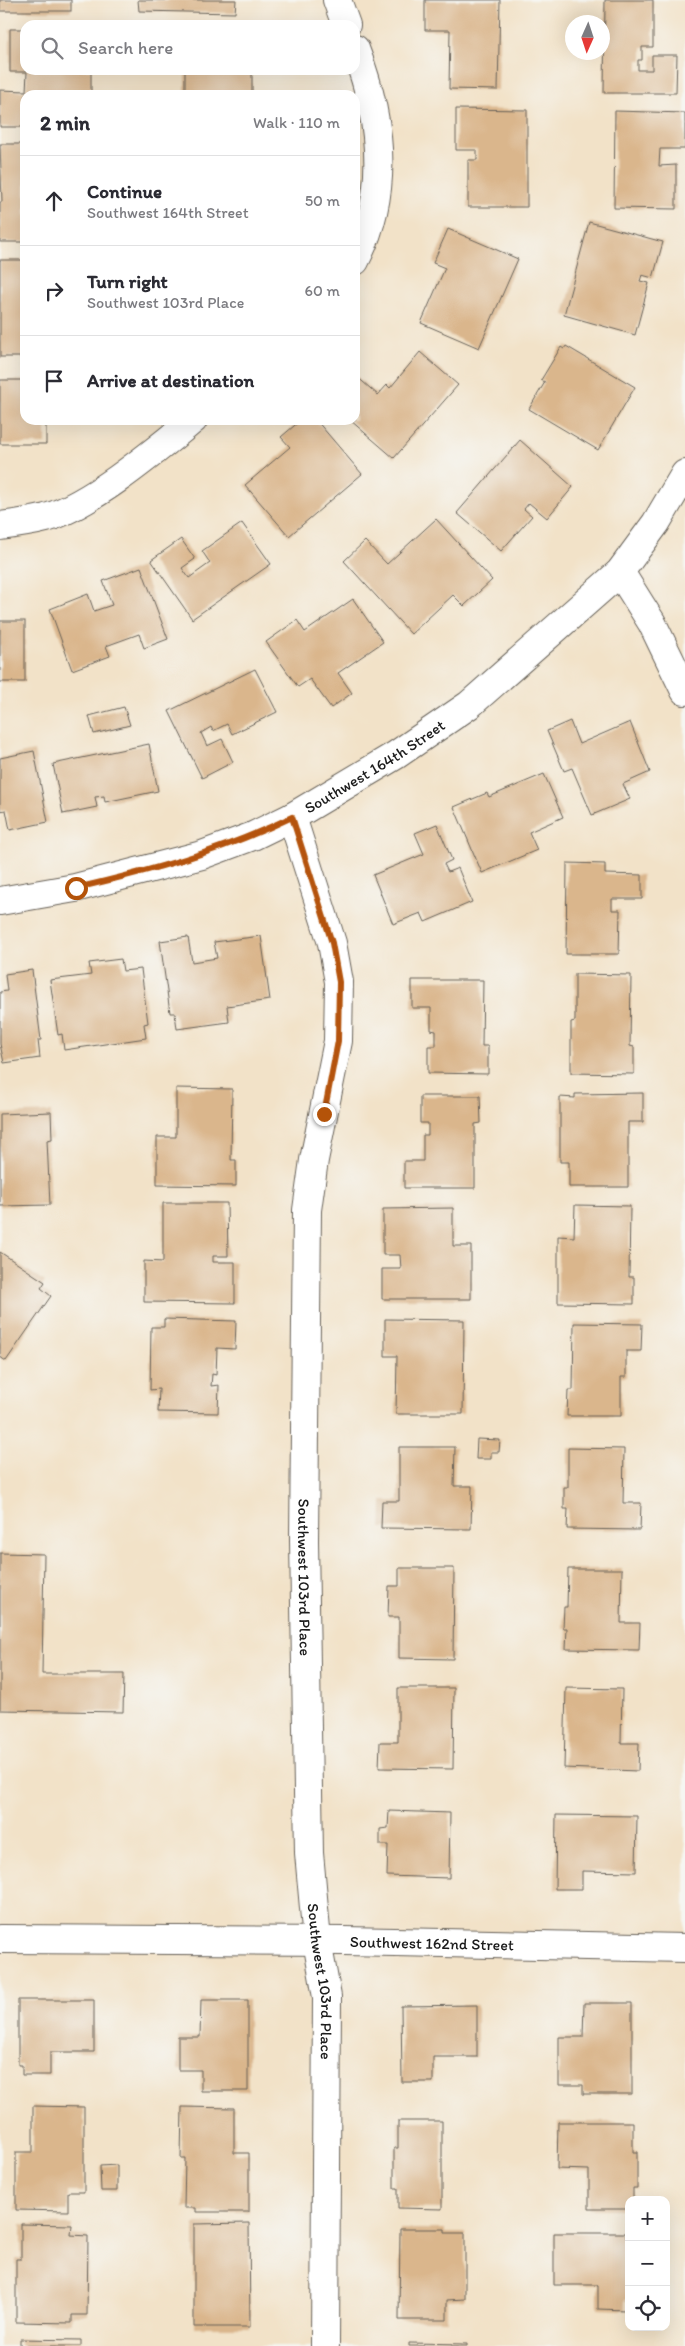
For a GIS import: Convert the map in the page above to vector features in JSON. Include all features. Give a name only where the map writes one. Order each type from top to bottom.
[{"type":"street","points":[[337,0],[344,20]]},
{"type":"street","points":[[360,65],[375,113],[378,174],[372,222],[360,250]]},
{"type":"street","points":[[0,526],[47,518],[92,495],[187,425]]},
{"type":"street","name":"Southwest 164th Street","points":[[0,901],[76,888],[202,856],[253,836],[292,817],[396,755],[469,705],[620,572],[656,523],[685,474]]},
{"type":"street","points":[[620,572],[652,624],[685,691]]},
{"type":"street","name":"Southwest 103rd Place","points":[[292,817],[332,943],[339,982],[338,1041],[314,1160],[307,1210],[305,1561],[309,1853],[317,1941],[326,1997],[325,2346]]},
{"type":"street","name":"Southwest 162nd Street","points":[[0,1939],[317,1941],[685,1948]]},
{"type":"building","points":[[0,0],[71,0],[71,11],[0,11]]},
{"type":"building","points":[[138,0],[236,0],[235,13],[139,11]]},
{"type":"building","points":[[425,0],[500,0],[498,90],[449,89],[450,30],[425,30]]},
{"type":"building","points":[[605,0],[653,0],[653,47],[642,47],[642,60],[638,60],[638,70],[652,70],[652,55],[677,55],[676,93],[604,93],[604,60],[610,60],[610,15],[605,15]]},
{"type":"building","points":[[10,29],[20,29],[20,72],[10,72]]},
{"type":"building","points":[[27,75],[91,75],[91,90],[26,90]]},
{"type":"building","points":[[185,75],[252,75],[252,90],[185,90]]},
{"type":"building","points":[[0,90],[20,91],[20,127],[0,127]]},
{"type":"building","points":[[456,109],[527,110],[527,207],[468,207],[468,160],[477,160],[477,150],[456,150]]},
{"type":"building","points":[[615,111],[685,113],[685,149],[660,149],[659,166],[676,165],[676,209],[614,208]]},
{"type":"building","points":[[0,144],[20,144],[20,242],[0,242],[0,202],[2,202]]},
{"type":"building","points":[[589,222],[663,242],[653,278],[642,275],[640,281],[649,283],[635,335],[564,315]]},
{"type":"building","points":[[448,229],[518,259],[479,348],[421,323],[445,268],[433,263]]},
{"type":"building","points":[[0,260],[20,260],[20,357],[0,357]]},
{"type":"building","points":[[566,346],[635,387],[598,450],[529,409],[545,382],[541,380],[561,347],[564,349]]},
{"type":"building","points":[[420,352],[458,385],[394,458],[356,425],[360,425],[360,379],[378,395],[387,385],[390,388]]},
{"type":"building","points":[[0,380],[20,380],[20,425],[46,425],[46,444],[0,444]]},
{"type":"building","points":[[295,425],[320,425],[362,474],[289,536],[245,485],[290,447],[281,437]]},
{"type":"building","points":[[520,440],[573,487],[547,518],[529,503],[524,509],[532,516],[501,551],[457,513]]},
{"type":"building","points":[[436,519],[492,580],[464,606],[453,595],[411,634],[344,561],[365,541],[387,564]]},
{"type":"building","points":[[242,523],[271,564],[192,619],[151,560],[181,539],[195,559],[182,568],[189,578],[210,563],[202,551]]},
{"type":"building","points":[[141,567],[168,639],[144,648],[139,634],[106,646],[110,656],[72,670],[50,609],[88,594],[94,611],[112,605],[103,581]]},
{"type":"building","points":[[353,599],[383,642],[338,673],[352,693],[331,708],[310,679],[298,687],[266,642],[297,620],[305,632]]},
{"type":"building","points":[[0,621],[25,621],[25,682],[0,682]]},
{"type":"building","points":[[255,669],[277,712],[232,734],[227,724],[213,731],[211,727],[201,733],[207,746],[222,739],[233,762],[202,778],[169,711]]},
{"type":"building","points":[[124,707],[130,725],[94,734],[89,716]]},
{"type":"building","points":[[570,721],[579,744],[630,722],[650,772],[623,784],[630,799],[592,815],[572,768],[564,771],[547,731]]},
{"type":"building","points":[[149,744],[158,791],[105,802],[104,796],[95,797],[97,807],[63,814],[53,764]]},
{"type":"building","points":[[34,751],[48,822],[10,830],[6,810],[0,811],[0,758]]},
{"type":"building","points":[[544,774],[563,817],[529,832],[537,850],[482,873],[454,807],[487,793],[489,797]]},
{"type":"building","points":[[437,824],[452,860],[444,864],[448,872],[458,868],[472,902],[425,922],[421,913],[393,924],[373,875],[424,854],[415,833]]},
{"type":"building","points":[[567,863],[605,864],[605,874],[642,875],[642,899],[612,899],[612,910],[620,910],[619,954],[566,954]]},
{"type":"building","points":[[261,936],[270,1000],[227,1006],[229,1022],[177,1029],[175,1013],[170,1013],[160,941],[188,937],[192,962],[217,958],[214,942]]},
{"type":"building","points":[[121,959],[123,971],[141,969],[148,1023],[144,1024],[146,1038],[64,1050],[62,1034],[58,1035],[50,980],[91,975],[89,963]]},
{"type":"building","points":[[32,970],[41,1040],[38,1040],[40,1058],[4,1063],[0,1044],[0,992],[7,991],[5,974]]},
{"type":"building","points":[[575,974],[631,975],[630,1046],[634,1047],[634,1074],[571,1073],[571,1022],[575,1021]]},
{"type":"building","points":[[412,980],[483,980],[482,1046],[488,1046],[488,1074],[428,1073],[428,1046],[436,1046],[436,1031],[431,1030],[431,1008],[412,1008]]},
{"type":"building","points":[[176,1088],[232,1089],[231,1160],[236,1160],[236,1186],[157,1185],[157,1137],[176,1137]]},
{"type":"building","points":[[643,1093],[643,1122],[628,1122],[628,1187],[569,1187],[569,1162],[560,1162],[560,1097],[575,1098],[575,1094]]},
{"type":"building","points":[[420,1096],[480,1096],[481,1123],[475,1124],[475,1188],[404,1188],[404,1161],[423,1161],[423,1135],[428,1135],[428,1123],[420,1123]]},
{"type":"building","points":[[51,1112],[52,1139],[47,1140],[50,1205],[0,1206],[0,1114]]},
{"type":"building","points":[[163,1203],[227,1203],[228,1256],[213,1256],[213,1262],[235,1262],[235,1303],[144,1302],[144,1261],[163,1262]]},
{"type":"building","points":[[575,1205],[630,1206],[629,1277],[634,1277],[634,1304],[558,1303],[558,1236],[574,1237]]},
{"type":"building","points":[[453,1208],[453,1246],[471,1246],[471,1299],[382,1299],[382,1269],[401,1269],[400,1255],[383,1255],[383,1209]]},
{"type":"building","points":[[0,1252],[45,1282],[41,1288],[51,1296],[6,1361],[0,1357]]},
{"type":"building","points":[[164,1319],[236,1321],[235,1349],[217,1348],[216,1375],[212,1374],[211,1386],[219,1385],[218,1413],[158,1412],[159,1389],[150,1390],[151,1327],[164,1327]]},
{"type":"building","points":[[385,1319],[464,1320],[463,1414],[396,1414],[397,1356],[385,1356]]},
{"type":"building","points":[[574,1323],[642,1324],[641,1351],[626,1351],[626,1377],[621,1377],[621,1416],[567,1416],[568,1390],[573,1390]]},
{"type":"building","points":[[477,1439],[500,1440],[499,1452],[491,1452],[491,1459],[476,1459]]},
{"type":"building","points":[[399,1447],[455,1447],[454,1486],[472,1486],[471,1529],[381,1528],[382,1501],[399,1501]]},
{"type":"building","points":[[568,1448],[624,1449],[623,1503],[641,1503],[640,1530],[567,1529],[568,1509],[564,1509],[564,1487],[568,1487]]},
{"type":"building","points":[[0,1553],[44,1554],[42,1674],[124,1674],[123,1712],[0,1710]]},
{"type":"building","points":[[399,1568],[454,1568],[453,1659],[399,1658],[399,1617],[388,1617],[389,1586],[399,1586]]},
{"type":"building","points":[[568,1569],[622,1569],[621,1623],[640,1623],[639,1650],[566,1649],[567,1628],[563,1628],[564,1607],[567,1607]]},
{"type":"building","points":[[398,1688],[454,1688],[453,1769],[379,1768],[380,1742],[398,1742]]},
{"type":"building","points":[[566,1688],[622,1689],[621,1743],[639,1743],[638,1771],[564,1768]]},
{"type":"building","points":[[389,1811],[450,1813],[449,1878],[387,1876],[388,1845],[380,1845],[380,1829],[388,1828]]},
{"type":"building","points":[[556,1815],[637,1816],[636,1872],[582,1871],[582,1889],[555,1889]]},
{"type":"building","points":[[18,2000],[94,2000],[94,2052],[50,2052],[50,2075],[22,2075],[22,2065],[18,2065]]},
{"type":"building","points":[[201,2000],[248,2000],[248,2091],[201,2091],[201,2070],[178,2070],[178,2037],[200,2037]]},
{"type":"building","points":[[584,2003],[632,2003],[632,2094],[583,2094],[583,2085],[559,2085],[559,2037],[583,2037]]},
{"type":"building","points":[[477,2005],[477,2057],[433,2057],[433,2082],[402,2082],[401,2006]]},
{"type":"building","points":[[33,2106],[84,2107],[84,2192],[68,2192],[68,2211],[16,2210],[16,2152],[33,2152]]},
{"type":"building","points":[[182,2107],[234,2108],[234,2153],[249,2153],[249,2212],[196,2212],[196,2208],[184,2208],[185,2158],[181,2158]]},
{"type":"building","points":[[398,2121],[442,2121],[442,2209],[398,2208],[398,2188],[394,2188],[394,2148],[398,2148]]},
{"type":"building","points":[[558,2122],[633,2122],[633,2152],[637,2152],[637,2188],[633,2188],[633,2196],[625,2196],[625,2209],[589,2209],[589,2170],[557,2169]]},
{"type":"building","points":[[117,2165],[117,2191],[101,2191],[100,2166]]},
{"type":"building","points":[[249,2223],[250,2327],[194,2327],[194,2224]]},
{"type":"building","points":[[21,2224],[72,2225],[71,2235],[88,2236],[87,2315],[72,2315],[72,2323],[16,2322],[16,2259],[21,2259]]},
{"type":"building","points":[[400,2229],[445,2229],[445,2233],[465,2233],[465,2299],[447,2300],[447,2320],[399,2320]]},
{"type":"building","points":[[554,2233],[625,2233],[625,2310],[598,2309],[598,2285],[554,2285]]},
{"type":"building","points":[[20,2339],[81,2340],[81,2346],[20,2346]]},
{"type":"building","points":[[409,2343],[467,2344],[467,2346],[409,2346]]},
{"type":"route","points":[[76,888],[202,856],[253,836],[292,817],[337,962],[339,982],[338,1041],[324,1114]]}]
